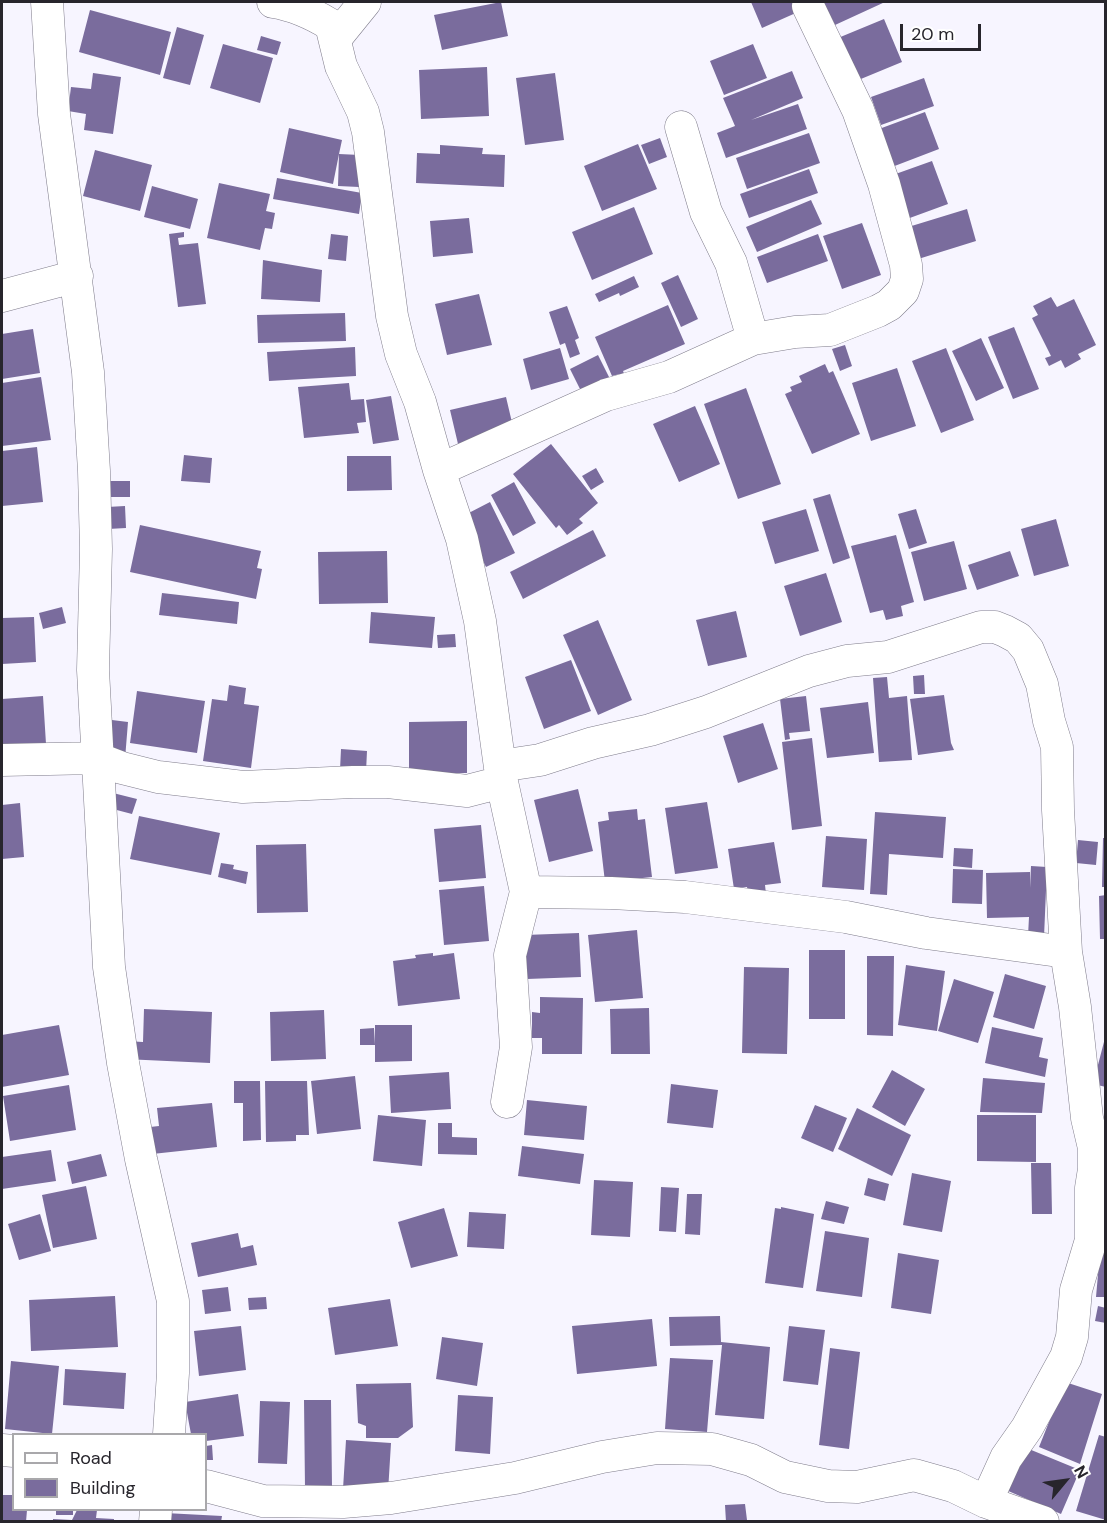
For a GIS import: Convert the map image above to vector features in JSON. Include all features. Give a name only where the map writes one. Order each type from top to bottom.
[{"type":"street","points":[[47,2],[54,114],[88,372],[96,549],[93,670],[96,758],[109,967],[123,1063],[139,1148],[173,1301],[173,1373],[169,1433]]},
{"type":"street","points":[[273,2],[285,4],[316,16],[331,25],[341,66],[363,112],[368,132],[392,315],[401,354],[420,402],[462,539],[480,621],[501,774],[526,892],[510,955],[516,1047],[507,1102]]},
{"type":"street","points":[[335,39],[365,2]]},
{"type":"street","points":[[439,470],[606,395],[669,377],[753,339],[795,332],[830,330],[889,305],[903,291],[907,279],[906,265],[884,184],[858,110],[808,6]]},
{"type":"street","points":[[681,127],[706,212],[731,263],[753,339]]},
{"type":"street","points":[[2,296],[77,276]]},
{"type":"street","points":[[2,760],[96,758],[122,768],[158,777],[231,787],[377,782],[466,790],[540,760],[706,712],[808,671],[847,661],[888,657],[981,627],[994,627],[1018,638],[1028,650],[1042,684],[1057,747],[1066,952],[1075,1007],[1087,1118],[1094,1148],[1091,1240],[1076,1290],[1072,1337],[1066,1357],[1027,1428],[1006,1458],[986,1503]]},
{"type":"street","points":[[526,892],[685,897],[846,917],[926,933],[1066,952]]},
{"type":"street","points":[[207,1486],[263,1501],[342,1502],[391,1498],[515,1478],[657,1448],[712,1449],[751,1460],[785,1477],[828,1486],[857,1487],[914,1475],[953,1486],[986,1503],[1027,1518]]},
{"type":"building","points":[[501,2],[508,36],[442,50],[434,15]]},
{"type":"building","points":[[751,2],[793,2],[798,12],[762,28]]},
{"type":"building","points":[[823,2],[885,2],[835,25]]},
{"type":"building","points":[[90,10],[171,32],[160,75],[79,52]]},
{"type":"building","points":[[884,19],[902,62],[856,81],[838,38]]},
{"type":"building","points":[[177,27],[204,35],[190,85],[163,78]]},
{"type":"building","points":[[261,36],[281,42],[277,55],[257,50]]},
{"type":"building","points":[[223,44],[273,58],[260,103],[210,88]]},
{"type":"building","points":[[753,44],[767,78],[724,95],[710,61]]},
{"type":"building","points":[[487,67],[489,116],[421,119],[419,70]]},
{"type":"building","points":[[792,71],[803,98],[751,120],[798,104],[807,129],[726,158],[717,133],[735,126],[723,98]]},
{"type":"building","points":[[93,73],[121,77],[113,134],[84,130],[86,114],[68,111],[71,87],[91,89]]},
{"type":"building","points":[[555,73],[564,140],[525,145],[516,78]]},
{"type":"building","points":[[924,78],[934,106],[881,125],[871,97]]},
{"type":"building","points":[[925,112],[939,149],[892,167],[879,129]]},
{"type":"building","points":[[289,128],[342,140],[333,184],[280,172]]},
{"type":"building","points":[[809,133],[820,163],[747,189],[736,158]]},
{"type":"building","points":[[660,138],[667,157],[649,164],[641,145]]},
{"type":"building","points":[[638,144],[657,189],[602,211],[584,166]]},
{"type":"building","points":[[440,145],[483,148],[482,154],[505,155],[504,187],[416,183],[417,153],[440,154]]},
{"type":"building","points":[[95,150],[152,165],[140,211],[83,196]]},
{"type":"building","points":[[339,154],[360,155],[359,187],[338,186]]},
{"type":"building","points":[[932,161],[948,204],[907,219],[890,176]]},
{"type":"building","points":[[809,169],[818,193],[749,218],[740,194]]},
{"type":"building","points":[[277,178],[362,193],[359,214],[273,199]]},
{"type":"building","points":[[219,183],[270,194],[266,211],[275,213],[272,229],[265,228],[260,250],[207,238]]},
{"type":"building","points":[[152,186],[198,199],[190,229],[144,217]]},
{"type":"building","points":[[811,200],[822,224],[757,252],[746,227]]},
{"type":"building","points":[[634,207],[653,254],[592,280],[572,232]]},
{"type":"building","points":[[967,209],[976,241],[915,260],[905,228]]},
{"type":"building","points":[[469,218],[473,253],[433,257],[430,221]]},
{"type":"building","points":[[862,223],[881,275],[842,289],[823,236]]},
{"type":"building","points":[[184,232],[184,237],[178,238],[179,245],[198,243],[206,304],[178,307],[169,234]]},
{"type":"building","points":[[331,234],[348,236],[346,261],[328,259]]},
{"type":"building","points":[[818,234],[828,261],[767,283],[757,257]]},
{"type":"building","points":[[263,260],[322,270],[320,302],[261,299]]},
{"type":"building","points":[[678,275],[698,319],[681,327],[661,283]]},
{"type":"building","points":[[634,276],[639,287],[599,302],[595,294]]},
{"type":"building","points":[[479,294],[492,345],[447,355],[435,304]]},
{"type":"building","points":[[1051,297],[1057,307],[1074,299],[1096,345],[1078,354],[1081,359],[1065,368],[1061,360],[1049,366],[1045,358],[1051,356],[1032,318],[1038,315],[1033,306]]},
{"type":"building","points":[[668,305],[685,344],[623,371],[628,383],[611,377],[620,374],[612,376],[595,337]]},
{"type":"building","points":[[567,306],[579,338],[575,340],[580,354],[570,358],[565,343],[560,345],[549,312]]},
{"type":"building","points":[[345,313],[346,341],[258,343],[257,315]]},
{"type":"building","points":[[1014,327],[1039,389],[1013,399],[988,337]]},
{"type":"building","points":[[33,329],[40,373],[2,379],[2,334]]},
{"type":"building","points":[[981,338],[1004,388],[976,401],[952,351]]},
{"type":"building","points":[[845,345],[852,366],[840,371],[832,349]]},
{"type":"building","points":[[355,347],[356,376],[269,381],[267,352]]},
{"type":"building","points":[[560,348],[569,379],[531,390],[523,359]]},
{"type":"building","points":[[946,348],[974,420],[941,433],[912,361]]},
{"type":"building","points":[[598,355],[613,385],[585,399],[570,369]]},
{"type":"building","points":[[825,364],[829,373],[833,371],[860,434],[812,454],[785,394],[792,391],[790,387],[802,382],[799,376]]},
{"type":"building","points":[[897,368],[916,426],[871,441],[852,383]]},
{"type":"building","points":[[41,377],[51,440],[2,446],[2,383]]},
{"type":"building","points":[[349,383],[351,400],[364,399],[366,422],[357,423],[359,433],[304,438],[298,387]]},
{"type":"building","points":[[746,388],[781,484],[738,499],[704,404]]},
{"type":"building","points":[[391,396],[399,440],[373,444],[366,400]]},
{"type":"building","points":[[506,397],[514,431],[458,444],[450,410]]},
{"type":"building","points":[[695,406],[720,464],[679,482],[653,424]]},
{"type":"building","points":[[551,444],[598,503],[579,519],[583,523],[567,535],[559,525],[556,528],[513,474]]},
{"type":"building","points":[[37,447],[43,502],[2,506],[2,451]]},
{"type":"building","points":[[184,455],[212,458],[210,483],[181,481]]},
{"type":"building","points":[[347,456],[391,456],[392,490],[347,491]]},
{"type":"building","points":[[596,468],[604,482],[591,490],[582,476]]},
{"type":"building","points":[[108,481],[130,481],[130,497],[109,497]]},
{"type":"building","points":[[514,482],[536,523],[513,536],[491,495]]},
{"type":"building","points":[[830,494],[850,558],[833,564],[813,499]]},
{"type":"building","points":[[490,502],[515,553],[486,567],[461,517]]},
{"type":"building","points":[[125,506],[126,528],[108,529],[107,507]]},
{"type":"building","points":[[806,509],[819,551],[775,564],[762,522]]},
{"type":"building","points":[[916,509],[927,543],[909,549],[898,514]]},
{"type":"building","points":[[1056,519],[1069,566],[1034,576],[1021,529]]},
{"type":"building","points":[[140,525],[261,551],[257,568],[262,569],[256,599],[130,572]]},
{"type":"building","points":[[593,530],[606,556],[523,599],[510,572]]},
{"type":"building","points":[[896,535],[914,602],[901,606],[903,616],[886,620],[883,610],[870,613],[851,546]]},
{"type":"building","points":[[954,541],[967,589],[924,601],[911,552]]},
{"type":"building","points":[[387,551],[388,603],[319,604],[318,552]]},
{"type":"building","points":[[1010,551],[1019,576],[977,590],[968,565]]},
{"type":"building","points":[[826,573],[842,622],[800,636],[784,586]]},
{"type":"building","points":[[162,593],[239,602],[237,624],[159,615]]},
{"type":"building","points":[[62,607],[66,623],[43,629],[39,613]]},
{"type":"building","points":[[736,611],[747,657],[708,666],[696,620]]},
{"type":"building","points":[[371,612],[435,617],[432,648],[369,643]]},
{"type":"building","points":[[34,617],[36,662],[2,664],[2,618]]},
{"type":"building","points":[[598,620],[632,700],[598,715],[563,635]]},
{"type":"building","points":[[455,634],[456,647],[438,648],[437,635]]},
{"type":"building","points":[[571,660],[591,711],[544,729],[525,677]]},
{"type":"building","points":[[924,675],[925,694],[914,694],[913,676]]},
{"type":"building","points":[[887,677],[889,698],[907,696],[912,760],[879,762],[873,678]]},
{"type":"building","points":[[229,685],[246,688],[244,704],[259,706],[251,768],[203,761],[212,699],[227,701]]},
{"type":"building","points":[[137,691],[205,701],[197,753],[130,743]]},
{"type":"building","points":[[944,695],[954,750],[918,755],[910,699]]},
{"type":"building","points":[[43,696],[46,744],[2,746],[2,699]]},
{"type":"building","points":[[806,696],[810,731],[789,733],[790,739],[785,740],[780,699]]},
{"type":"building","points":[[868,702],[874,753],[827,758],[820,708]]},
{"type":"building","points":[[112,720],[128,722],[125,759],[108,758]]},
{"type":"building","points":[[467,721],[467,773],[409,773],[409,722]]},
{"type":"building","points":[[763,723],[778,769],[738,783],[723,736]]},
{"type":"building","points":[[812,738],[822,826],[792,830],[782,742]]},
{"type":"building","points":[[341,749],[367,751],[366,772],[340,770]]},
{"type":"building","points":[[578,789],[593,851],[549,862],[534,800]]},
{"type":"building","points":[[113,793],[137,799],[132,814],[109,808]]},
{"type":"building","points":[[707,802],[718,868],[675,874],[665,808]]},
{"type":"building","points":[[20,803],[24,857],[2,859],[2,805]]},
{"type":"building","points":[[637,809],[638,820],[645,819],[652,877],[605,882],[598,822],[609,820],[608,812]]},
{"type":"building","points":[[875,812],[946,817],[943,858],[889,854],[887,895],[870,894]]},
{"type":"building","points":[[139,816],[220,833],[211,875],[130,859]]},
{"type":"building","points":[[481,825],[486,878],[439,882],[434,829]]},
{"type":"building","points":[[826,836],[867,839],[864,890],[822,887]]},
{"type":"building","points":[[1103,838],[1106,838],[1106,887],[1102,887]]},
{"type":"building","points":[[1078,840],[1098,842],[1096,865],[1076,863]]},
{"type":"building","points":[[774,842],[781,883],[765,885],[766,894],[749,897],[747,887],[734,889],[728,849]]},
{"type":"building","points":[[306,844],[308,912],[257,913],[256,845]]},
{"type":"building","points":[[954,848],[973,849],[972,868],[953,866]]},
{"type":"building","points":[[221,863],[234,865],[233,869],[248,872],[246,884],[218,877]]},
{"type":"building","points":[[1031,866],[1047,867],[1044,937],[1028,936],[1029,917],[987,918],[986,873],[1030,872],[1030,888]]},
{"type":"building","points":[[953,869],[983,870],[982,904],[952,903]]},
{"type":"building","points":[[484,886],[489,941],[444,945],[439,890]]},
{"type":"building","points":[[1106,895],[1106,939],[1100,939],[1099,896]]},
{"type":"building","points":[[637,930],[643,998],[595,1002],[588,935]]},
{"type":"building","points":[[579,933],[581,977],[527,979],[525,935]]},
{"type":"building","points":[[809,950],[845,950],[845,1019],[809,1019]]},
{"type":"building","points":[[433,953],[433,956],[454,953],[460,999],[398,1006],[393,961]]},
{"type":"building","points":[[867,956],[894,956],[893,1036],[867,1035]]},
{"type":"building","points":[[906,965],[945,971],[937,1031],[898,1025]]},
{"type":"building","points":[[744,967],[789,968],[787,1054],[742,1053]]},
{"type":"building","points":[[1005,974],[1046,986],[1034,1029],[993,1017]]},
{"type":"building","points":[[954,979],[994,992],[978,1043],[938,1031]]},
{"type":"building","points":[[540,997],[583,998],[582,1054],[542,1054],[542,1038],[532,1038],[532,1012],[540,1013]]},
{"type":"building","points":[[649,1008],[650,1054],[611,1054],[610,1009]]},
{"type":"building","points":[[144,1009],[212,1012],[210,1063],[124,1059],[125,1041],[143,1042]]},
{"type":"building","points":[[324,1010],[326,1059],[271,1061],[270,1012]]},
{"type":"building","points":[[59,1025],[69,1075],[2,1087],[2,1035]]},
{"type":"building","points":[[375,1025],[412,1025],[412,1061],[375,1062]]},
{"type":"building","points":[[992,1027],[1043,1038],[1039,1057],[1048,1059],[1045,1077],[985,1063]]},
{"type":"building","points":[[374,1028],[375,1045],[360,1045],[360,1029]]},
{"type":"building","points":[[1106,1038],[1106,1087],[1093,1084]]},
{"type":"building","points":[[892,1070],[925,1089],[905,1126],[872,1107]]},
{"type":"building","points":[[449,1072],[451,1109],[391,1113],[389,1076]]},
{"type":"building","points":[[355,1076],[361,1129],[317,1134],[311,1081]]},
{"type":"building","points":[[983,1078],[1045,1083],[1042,1113],[980,1112]]},
{"type":"building","points":[[234,1081],[260,1081],[261,1140],[243,1141],[243,1103],[234,1103]]},
{"type":"building","points":[[265,1081],[307,1081],[309,1135],[296,1135],[296,1141],[266,1142]]},
{"type":"building","points":[[671,1084],[718,1090],[713,1128],[667,1123]]},
{"type":"building","points":[[69,1085],[76,1130],[10,1141],[3,1096]]},
{"type":"building","points":[[527,1100],[587,1106],[584,1140],[524,1135]]},
{"type":"building","points":[[212,1103],[217,1147],[143,1155],[141,1128],[159,1126],[157,1108]]},
{"type":"building","points":[[815,1105],[847,1118],[833,1152],[801,1138]]},
{"type":"building","points":[[857,1108],[911,1135],[892,1176],[838,1149]]},
{"type":"building","points":[[378,1115],[426,1120],[422,1166],[373,1161]]},
{"type":"building","points":[[977,1115],[1036,1115],[1036,1162],[977,1161]]},
{"type":"building","points":[[438,1123],[452,1123],[452,1137],[477,1138],[477,1155],[438,1154]]},
{"type":"building","points":[[522,1146],[584,1154],[580,1184],[518,1176]]},
{"type":"building","points":[[51,1150],[56,1181],[2,1189],[2,1157]]},
{"type":"building","points":[[101,1154],[107,1176],[72,1184],[67,1162]]},
{"type":"building","points":[[1031,1163],[1051,1163],[1052,1214],[1032,1214]]},
{"type":"building","points":[[912,1173],[951,1181],[942,1232],[903,1225]]},
{"type":"building","points":[[868,1178],[889,1184],[885,1201],[864,1195]]},
{"type":"building","points":[[594,1180],[633,1182],[630,1237],[591,1235]]},
{"type":"building","points":[[86,1186],[97,1239],[53,1248],[42,1195]]},
{"type":"building","points":[[661,1187],[679,1188],[676,1232],[659,1231]]},
{"type":"building","points":[[687,1194],[702,1194],[700,1235],[685,1234]]},
{"type":"building","points":[[826,1201],[849,1207],[844,1224],[821,1219]]},
{"type":"building","points":[[781,1207],[814,1214],[803,1288],[765,1283],[775,1208],[781,1209]]},
{"type":"building","points":[[444,1208],[458,1256],[411,1268],[398,1222]]},
{"type":"building","points":[[469,1212],[506,1214],[504,1249],[467,1247]]},
{"type":"building","points":[[40,1214],[51,1251],[19,1260],[8,1224]]},
{"type":"building","points":[[1102,1230],[1106,1230],[1106,1297],[1096,1297]]},
{"type":"building","points":[[825,1231],[869,1238],[862,1297],[816,1291]]},
{"type":"building","points":[[238,1233],[241,1248],[253,1245],[257,1265],[198,1277],[191,1243]]},
{"type":"building","points":[[898,1253],[939,1260],[931,1314],[891,1308]]},
{"type":"building","points":[[228,1287],[231,1311],[205,1314],[202,1290]]},
{"type":"building","points":[[115,1296],[118,1347],[31,1351],[29,1300]]},
{"type":"building","points":[[266,1297],[267,1309],[249,1310],[248,1298]]},
{"type":"building","points":[[390,1299],[398,1346],[335,1355],[328,1308]]},
{"type":"building","points":[[1098,1306],[1106,1308],[1106,1323],[1095,1321]]},
{"type":"building","points":[[720,1316],[721,1342],[770,1347],[764,1419],[715,1415],[722,1345],[670,1346],[669,1317]]},
{"type":"building","points":[[652,1319],[657,1366],[577,1374],[572,1326]]},
{"type":"building","points":[[241,1326],[246,1370],[199,1376],[194,1331]]},
{"type":"building","points":[[789,1326],[825,1330],[818,1385],[783,1381]]},
{"type":"building","points":[[442,1337],[483,1343],[477,1386],[436,1379]]},
{"type":"building","points":[[830,1348],[860,1352],[849,1449],[819,1445]]},
{"type":"building","points":[[670,1358],[713,1360],[707,1432],[665,1429]]},
{"type":"building","points":[[11,1361],[59,1366],[52,1433],[5,1429]]},
{"type":"building","points":[[65,1369],[126,1373],[124,1409],[63,1405]]},
{"type":"building","points":[[1065,1382],[1102,1394],[1080,1464],[1039,1447]]},
{"type":"building","points":[[411,1383],[413,1427],[398,1438],[366,1438],[366,1426],[358,1423],[356,1384]]},
{"type":"building","points":[[238,1394],[244,1436],[207,1441],[207,1433],[191,1433],[185,1402]]},
{"type":"building","points":[[458,1395],[493,1397],[490,1454],[455,1451]]},
{"type":"building","points":[[304,1400],[331,1400],[332,1487],[305,1488]]},
{"type":"building","points":[[260,1401],[290,1402],[287,1464],[258,1463]]},
{"type":"building","points":[[1099,1435],[1106,1437],[1106,1520],[1076,1511]]},
{"type":"building","points":[[346,1440],[391,1443],[388,1492],[343,1489]]},
{"type":"building","points":[[212,1445],[213,1460],[207,1460],[207,1446]]},
{"type":"building","points":[[1024,1447],[1080,1470],[1061,1514],[1006,1490]]},
{"type":"building","points":[[2,1495],[12,1495],[12,1511],[27,1511],[26,1522],[2,1522]]},
{"type":"building","points":[[745,1504],[747,1520],[726,1522],[725,1505]]},
{"type":"building","points":[[56,1511],[73,1511],[73,1515],[56,1515]]},
{"type":"building","points":[[76,1511],[97,1511],[96,1518],[114,1519],[114,1522],[53,1522],[53,1519],[72,1520]]},
{"type":"building","points":[[165,1513],[222,1516],[221,1522],[165,1522]]}]
